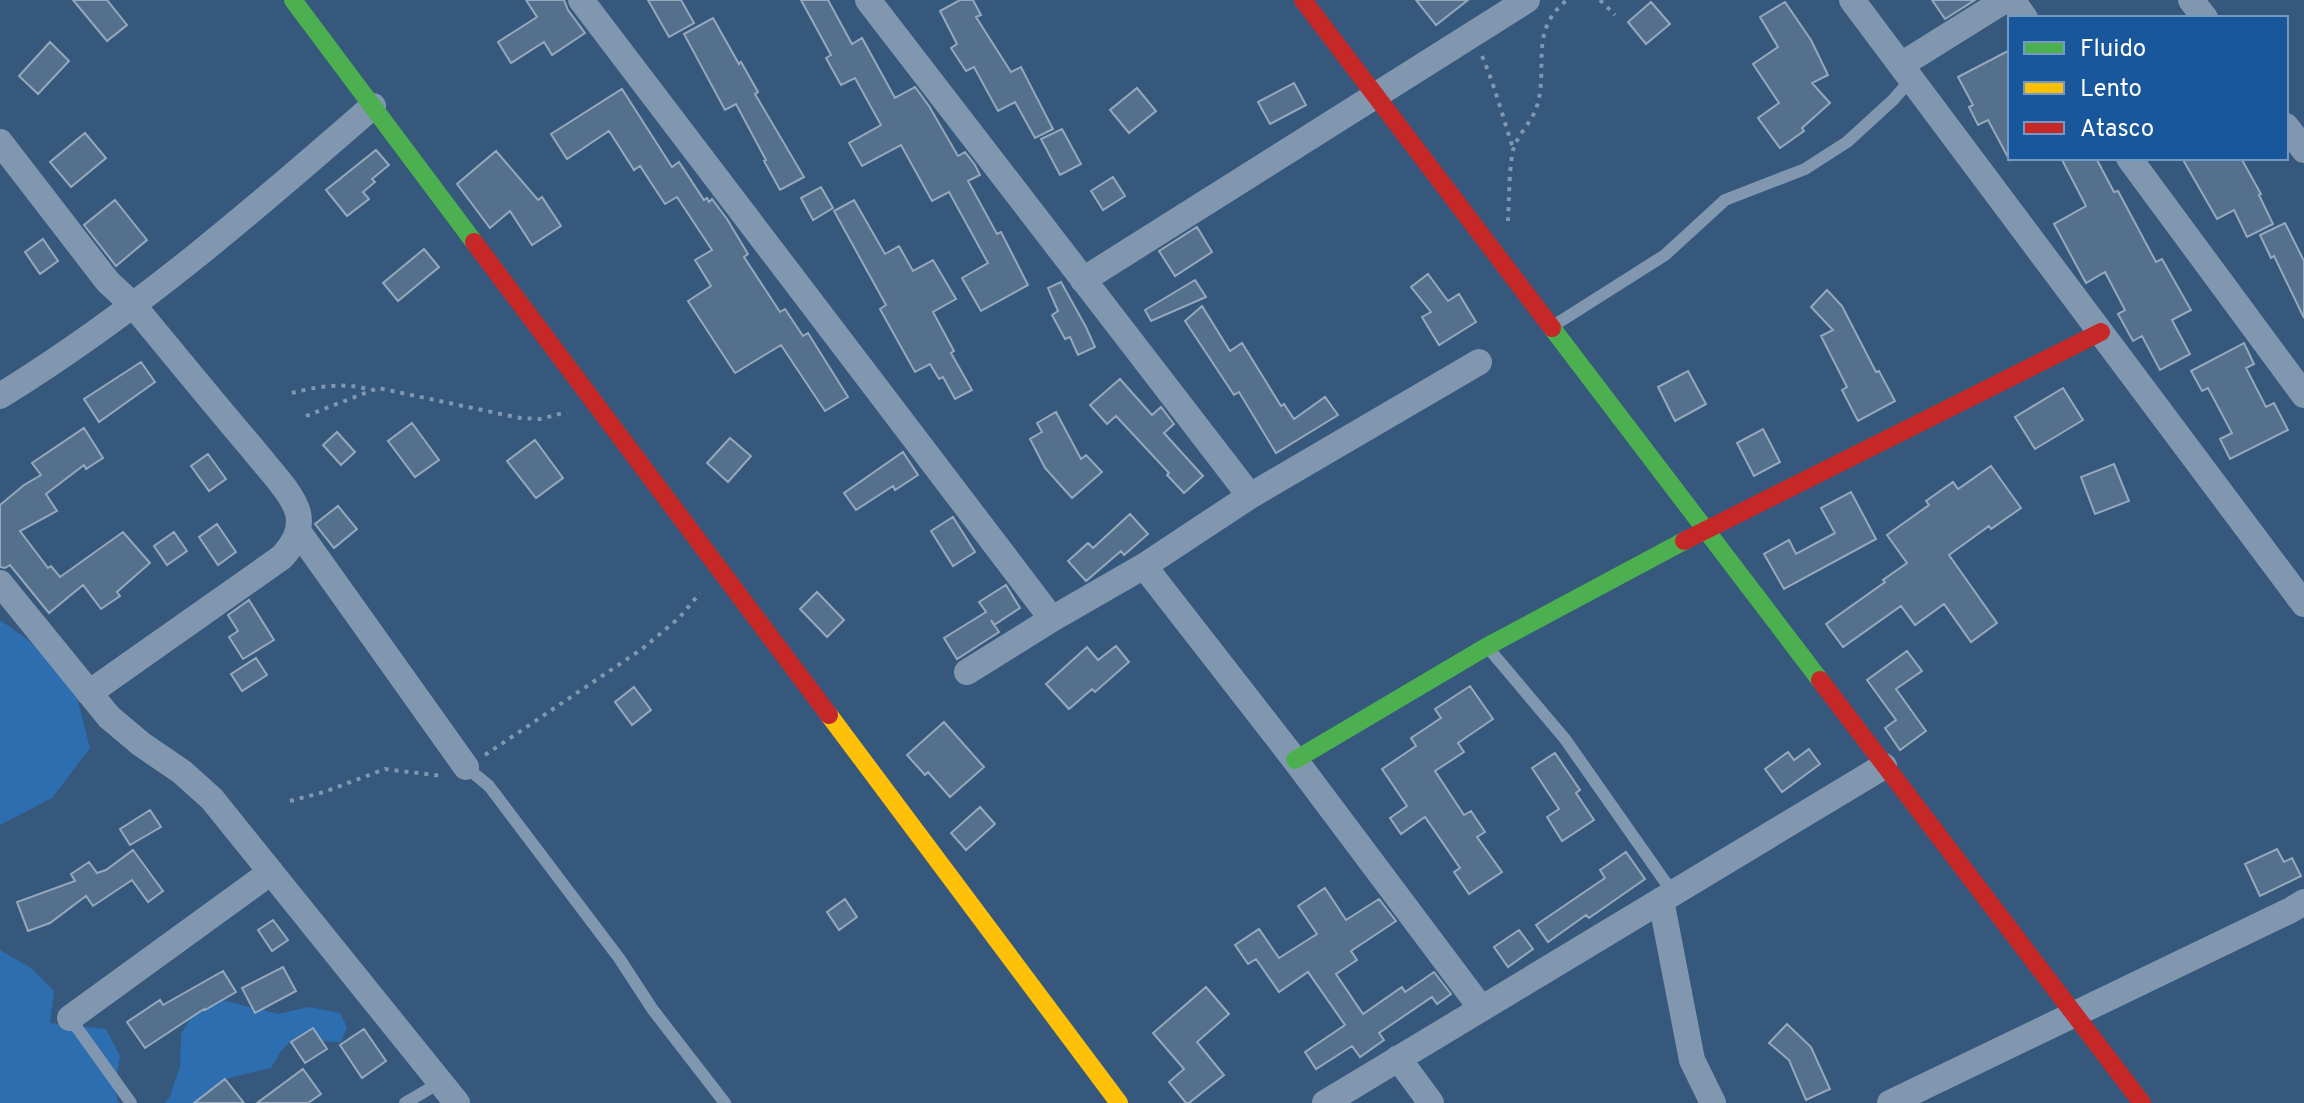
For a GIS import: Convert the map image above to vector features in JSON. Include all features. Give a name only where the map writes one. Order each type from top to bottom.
[{"type":"street","points":[[293,0],[1119,1103]]},
{"type":"street","points":[[581,0],[1052,619]]},
{"type":"street","points":[[868,0],[1250,496]]},
{"type":"street","points":[[1303,0],[2142,1103]]},
{"type":"street","points":[[1083,280],[1527,0]]},
{"type":"street","points":[[1852,0],[2304,604]]},
{"type":"street","points":[[1907,71],[2005,0]]},
{"type":"street","points":[[2191,0],[2203,16]]},
{"type":"street","points":[[0,396],[159,287],[257,208],[373,106]]},
{"type":"street","points":[[2288,129],[2304,150]]},
{"type":"street","points":[[0,142],[99,271],[133,305],[272,472],[299,514],[298,531],[291,548],[282,557],[89,693]]},
{"type":"street","points":[[2130,160],[2304,395]]},
{"type":"street","points":[[1295,760],[1486,647],[1704,530],[2101,332]]},
{"type":"street","points":[[967,672],[1144,566],[1250,496],[1479,362]]},
{"type":"street","points":[[298,531],[466,767]]},
{"type":"street","points":[[1144,566],[1295,760],[1481,1008]]},
{"type":"street","points":[[0,583],[109,717],[182,772],[212,799],[457,1103]]},
{"type":"street","points":[[1325,1103],[1884,766]]},
{"type":"street","points":[[70,1018],[271,872]]},
{"type":"street","points":[[1667,896],[1692,1060],[1713,1103]]},
{"type":"street","points":[[1890,1103],[2304,902]]},
{"type":"street","points":[[1398,1058],[1431,1103]]},
{"type":"lane","points":[[1551,328],[1665,255],[1725,200],[1805,169],[1847,142],[1893,100],[1907,71]]},
{"type":"lane","points":[[1486,647],[1565,739],[1667,896]]},
{"type":"lane","points":[[466,767],[489,786],[725,1103]]},
{"type":"lane","points":[[70,1018],[131,1103]]},
{"type":"lane","points":[[405,1103],[441,1082]]},
{"type":"path","points":[[1513,148],[1535,109],[1541,75],[1541,39],[1555,10],[1567,0]]},
{"type":"path","points":[[1600,0],[1615,15]]},
{"type":"path","points":[[1466,38],[1479,48],[1493,81],[1513,148],[1508,228],[1495,253]]},
{"type":"path","points":[[292,393],[358,386],[369,390]]},
{"type":"path","points":[[306,416],[378,388],[520,418],[540,419],[596,404]]},
{"type":"path","points":[[290,801],[385,769],[448,777],[506,743],[642,649],[679,618],[719,569]]},
{"type":"shaded area","points":[[0,620],[27,639],[74,686],[90,748],[52,798],[0,825]]},
{"type":"shaded area","points":[[0,950],[31,968],[54,991],[50,1023],[106,1029],[120,1056],[115,1087],[118,1103],[0,1103]]},
{"type":"shaded area","points":[[214,998],[278,1014],[309,1007],[340,1013],[347,1027],[341,1042],[292,1040],[271,1068],[225,1079],[208,1103],[165,1103],[180,1066],[181,1034],[199,1005]]},
{"type":"building","points":[[73,0],[107,0],[127,25],[107,41]]},
{"type":"building","points":[[526,0],[564,0],[585,33],[552,55],[544,42],[511,63],[498,42],[537,17]]},
{"type":"building","points":[[648,0],[681,0],[694,23],[669,37]]},
{"type":"building","points":[[801,0],[828,0],[852,44],[862,38],[895,98],[915,87],[958,156],[965,152],[975,165],[980,175],[968,181],[997,234],[1001,232],[1028,285],[981,311],[962,278],[988,263],[949,192],[932,201],[901,145],[862,166],[849,143],[881,125],[855,78],[841,85],[826,58],[831,55]]},
{"type":"building","points":[[960,0],[973,0],[981,15],[976,17],[1011,72],[1021,67],[1053,129],[1035,138],[1015,102],[998,111],[974,67],[966,71],[951,48],[957,44],[940,11]]},
{"type":"building","points":[[1416,0],[1468,0],[1436,25]]},
{"type":"building","points":[[1932,0],[1975,0],[1945,19]]},
{"type":"building","points":[[1651,2],[1670,24],[1646,44],[1628,22]]},
{"type":"building","points":[[1785,2],[1811,40],[1828,75],[1812,83],[1830,103],[1802,128],[1804,131],[1780,148],[1758,118],[1779,103],[1753,64],[1778,47],[1760,17]]},
{"type":"building","points":[[713,18],[739,64],[741,62],[758,92],[755,94],[804,177],[780,190],[736,104],[725,110],[684,34]]},
{"type":"building","points":[[50,42],[69,61],[38,94],[19,76]]},
{"type":"building","points":[[2008,51],[2008,157],[1988,120],[1978,125],[1969,107],[1973,105],[1958,77]]},
{"type":"building","points":[[1294,83],[1306,105],[1270,124],[1258,102]]},
{"type":"building","points":[[1137,88],[1156,111],[1129,133],[1110,110]]},
{"type":"building","points":[[622,89],[672,167],[679,162],[704,200],[707,198],[709,202],[712,199],[727,219],[748,254],[744,257],[780,312],[785,309],[803,336],[808,333],[848,397],[825,411],[781,345],[735,373],[688,301],[711,286],[695,260],[712,250],[677,197],[665,204],[640,166],[634,170],[609,131],[567,159],[551,134]]},
{"type":"building","points":[[1062,129],[1081,164],[1060,175],[1041,139]]},
{"type":"building","points":[[85,133],[106,158],[71,187],[50,162]]},
{"type":"building","points":[[376,150],[389,165],[372,179],[375,182],[363,192],[369,199],[347,216],[326,190]]},
{"type":"building","points":[[496,151],[538,200],[542,197],[561,226],[532,245],[510,211],[490,228],[457,184]]},
{"type":"building","points":[[2062,160],[2097,160],[2114,192],[2118,191],[2156,262],[2162,259],[2191,310],[2172,320],[2190,354],[2160,370],[2142,336],[2133,341],[2118,314],[2125,310],[2105,272],[2086,283],[2054,224],[2086,206]]},
{"type":"building","points":[[2183,160],[2242,160],[2273,224],[2247,237],[2234,210],[2217,219]]},
{"type":"building","points":[[1113,177],[1125,196],[1103,210],[1091,191]]},
{"type":"building","points":[[821,187],[833,208],[813,220],[801,198]]},
{"type":"building","points":[[115,200],[147,240],[116,266],[84,225]]},
{"type":"building","points":[[854,200],[885,254],[899,246],[913,271],[933,260],[956,299],[933,312],[972,390],[955,399],[943,377],[939,379],[930,364],[915,372],[880,309],[886,305],[834,211]]},
{"type":"building","points":[[2285,223],[2304,261],[2304,318],[2274,256],[2271,258],[2260,235]]},
{"type":"building","points":[[1197,227],[1212,252],[1175,276],[1159,251]]},
{"type":"building","points":[[43,239],[58,261],[40,274],[25,252]]},
{"type":"building","points":[[424,249],[439,267],[398,301],[383,283]]},
{"type":"building","points":[[1428,274],[1448,301],[1459,294],[1476,322],[1439,345],[1422,317],[1431,312],[1411,287]]},
{"type":"building","points":[[1195,280],[1206,297],[1151,321],[1145,310]]},
{"type":"building","points":[[1061,282],[1095,347],[1078,355],[1070,337],[1065,339],[1052,315],[1058,311],[1048,288]]},
{"type":"building","points":[[1827,290],[1842,306],[1876,372],[1879,371],[1895,401],[1858,421],[1842,390],[1847,387],[1821,336],[1833,330],[1811,307]]},
{"type":"building","points":[[1202,306],[1230,351],[1242,343],[1281,406],[1284,404],[1294,419],[1325,397],[1338,415],[1276,453],[1239,392],[1234,395],[1185,321]]},
{"type":"building","points":[[2244,343],[2254,364],[2246,368],[2266,407],[2274,403],[2288,430],[2230,459],[2220,439],[2232,433],[2208,388],[2202,391],[2191,371]]},
{"type":"building","points":[[141,362],[155,382],[99,422],[84,399]]},
{"type":"building","points":[[1688,371],[1706,404],[1675,421],[1658,387]]},
{"type":"building","points":[[1120,379],[1152,415],[1161,407],[1174,424],[1164,433],[1203,476],[1184,493],[1116,416],[1107,424],[1090,405]]},
{"type":"building","points":[[2063,388],[2083,420],[2035,449],[2015,417]]},
{"type":"building","points":[[1056,412],[1081,459],[1086,455],[1102,472],[1072,498],[1045,468],[1030,439],[1042,432],[1037,423]]},
{"type":"building","points":[[412,423],[439,460],[415,477],[388,441]]},
{"type":"building","points":[[84,428],[103,458],[86,469],[84,465],[46,494],[57,511],[20,531],[48,568],[51,566],[60,577],[123,532],[150,563],[117,592],[120,596],[101,609],[83,585],[49,613],[10,565],[0,567],[0,505],[41,475],[32,463]]},
{"type":"building","points":[[1763,429],[1780,462],[1754,476],[1737,443]]},
{"type":"building","points":[[337,432],[355,452],[341,465],[323,445]]},
{"type":"building","points":[[730,438],[751,456],[728,482],[707,463]]},
{"type":"building","points":[[535,440],[563,478],[536,498],[507,461]]},
{"type":"building","points":[[903,452],[918,475],[895,490],[893,486],[856,510],[844,493]]},
{"type":"building","points":[[208,454],[226,479],[209,491],[191,466]]},
{"type":"building","points":[[2114,464],[2129,501],[2095,514],[2081,477]]},
{"type":"building","points":[[1991,466],[2021,508],[1991,529],[1989,526],[1949,555],[1997,623],[1971,642],[1944,604],[1915,625],[1901,606],[1843,647],[1826,624],[1907,563],[1887,535],[1929,505],[1926,501],[1953,482],[1958,489]]},
{"type":"building","points":[[1851,492],[1876,539],[1784,589],[1764,554],[1789,540],[1796,554],[1835,533],[1821,508]]},
{"type":"building","points":[[338,506],[357,529],[334,548],[315,524]]},
{"type":"building","points":[[1130,514],[1148,534],[1124,555],[1121,551],[1086,581],[1068,561],[1088,543],[1093,548]]},
{"type":"building","points":[[953,517],[975,552],[953,566],[931,531]]},
{"type":"building","points":[[217,524],[236,552],[218,565],[199,537]]},
{"type":"building","points":[[174,532],[187,551],[167,565],[154,546]]},
{"type":"building","points":[[1006,585],[1020,608],[994,625],[999,632],[957,659],[944,638],[986,612],[979,602]]},
{"type":"building","points":[[817,592],[844,620],[827,637],[800,609]]},
{"type":"building","points":[[249,600],[274,640],[243,659],[229,637],[238,631],[228,615]]},
{"type":"building","points":[[1116,646],[1129,662],[1095,692],[1092,689],[1069,709],[1046,684],[1087,647],[1098,660]]},
{"type":"building","points":[[1907,651],[1922,671],[1896,689],[1926,731],[1900,750],[1885,728],[1896,720],[1867,680]]},
{"type":"building","points":[[256,658],[267,675],[242,691],[231,674]]},
{"type":"building","points":[[1470,686],[1493,719],[1458,743],[1464,752],[1435,771],[1464,815],[1471,811],[1485,832],[1477,837],[1502,872],[1469,894],[1454,872],[1460,868],[1425,817],[1401,834],[1390,818],[1407,806],[1382,769],[1416,746],[1411,738],[1441,718],[1435,709]]},
{"type":"building","points":[[634,687],[651,710],[632,725],[615,702]]},
{"type":"building","points":[[944,722],[984,767],[950,797],[928,772],[925,775],[907,755]]},
{"type":"building","points":[[1809,749],[1820,764],[1782,792],[1765,769],[1788,752],[1794,760]]},
{"type":"building","points":[[1555,753],[1580,790],[1576,793],[1594,820],[1562,841],[1547,817],[1559,809],[1532,768]]},
{"type":"building","points":[[980,807],[995,824],[966,850],[951,833]]},
{"type":"building","points":[[150,810],[161,827],[130,845],[120,829]]},
{"type":"building","points":[[2277,849],[2284,862],[2292,858],[2301,876],[2260,896],[2245,864]]},
{"type":"building","points":[[133,850],[163,891],[148,902],[132,880],[93,906],[86,896],[50,923],[28,931],[17,902],[75,881],[71,874],[89,862],[97,873],[106,870]]},
{"type":"building","points":[[1626,852],[1645,879],[1548,942],[1536,925],[1605,878],[1600,870]]},
{"type":"building","points":[[1325,888],[1346,920],[1379,899],[1396,921],[1351,951],[1357,960],[1336,974],[1363,1014],[1402,987],[1405,992],[1434,972],[1451,994],[1437,1004],[1432,997],[1379,1033],[1384,1040],[1360,1057],[1352,1046],[1316,1069],[1305,1052],[1345,1025],[1308,972],[1279,992],[1256,959],[1248,964],[1235,945],[1259,929],[1279,958],[1317,934],[1298,906]]},
{"type":"building","points":[[845,899],[857,917],[839,930],[827,912]]},
{"type":"building","points":[[273,920],[288,940],[272,951],[258,930]]},
{"type":"building","points":[[1519,930],[1533,949],[1508,967],[1494,947]]},
{"type":"building","points":[[283,967],[296,991],[255,1013],[242,988]]},
{"type":"building","points":[[223,971],[236,992],[145,1048],[127,1022],[160,1000],[163,1005]]},
{"type":"building","points":[[1206,987],[1229,1014],[1197,1042],[1224,1075],[1186,1103],[1169,1082],[1184,1069],[1153,1033]]},
{"type":"building","points":[[1787,1024],[1811,1047],[1830,1089],[1806,1100],[1789,1060],[1769,1043]]},
{"type":"building","points":[[313,1028],[327,1049],[305,1063],[291,1042]]},
{"type":"building","points":[[364,1029],[386,1061],[362,1078],[340,1045]]},
{"type":"building","points":[[303,1069],[321,1094],[308,1103],[257,1103]]},
{"type":"building","points":[[225,1079],[244,1103],[194,1103]]},
{"type":"traffic: fast","points":[[293,0],[474,242]]},
{"type":"traffic: fast","points":[[1552,328],[1820,680]]},
{"type":"traffic: fast","points":[[1295,760],[1486,647],[1684,541]]},
{"type":"traffic: slow","points":[[829,715],[1119,1103]]},
{"type":"traffic: jam","points":[[1303,0],[1552,328]]},
{"type":"traffic: jam","points":[[474,242],[829,715]]},
{"type":"traffic: jam","points":[[1684,541],[2101,332]]},
{"type":"traffic: jam","points":[[1820,680],[2142,1103]]}]
